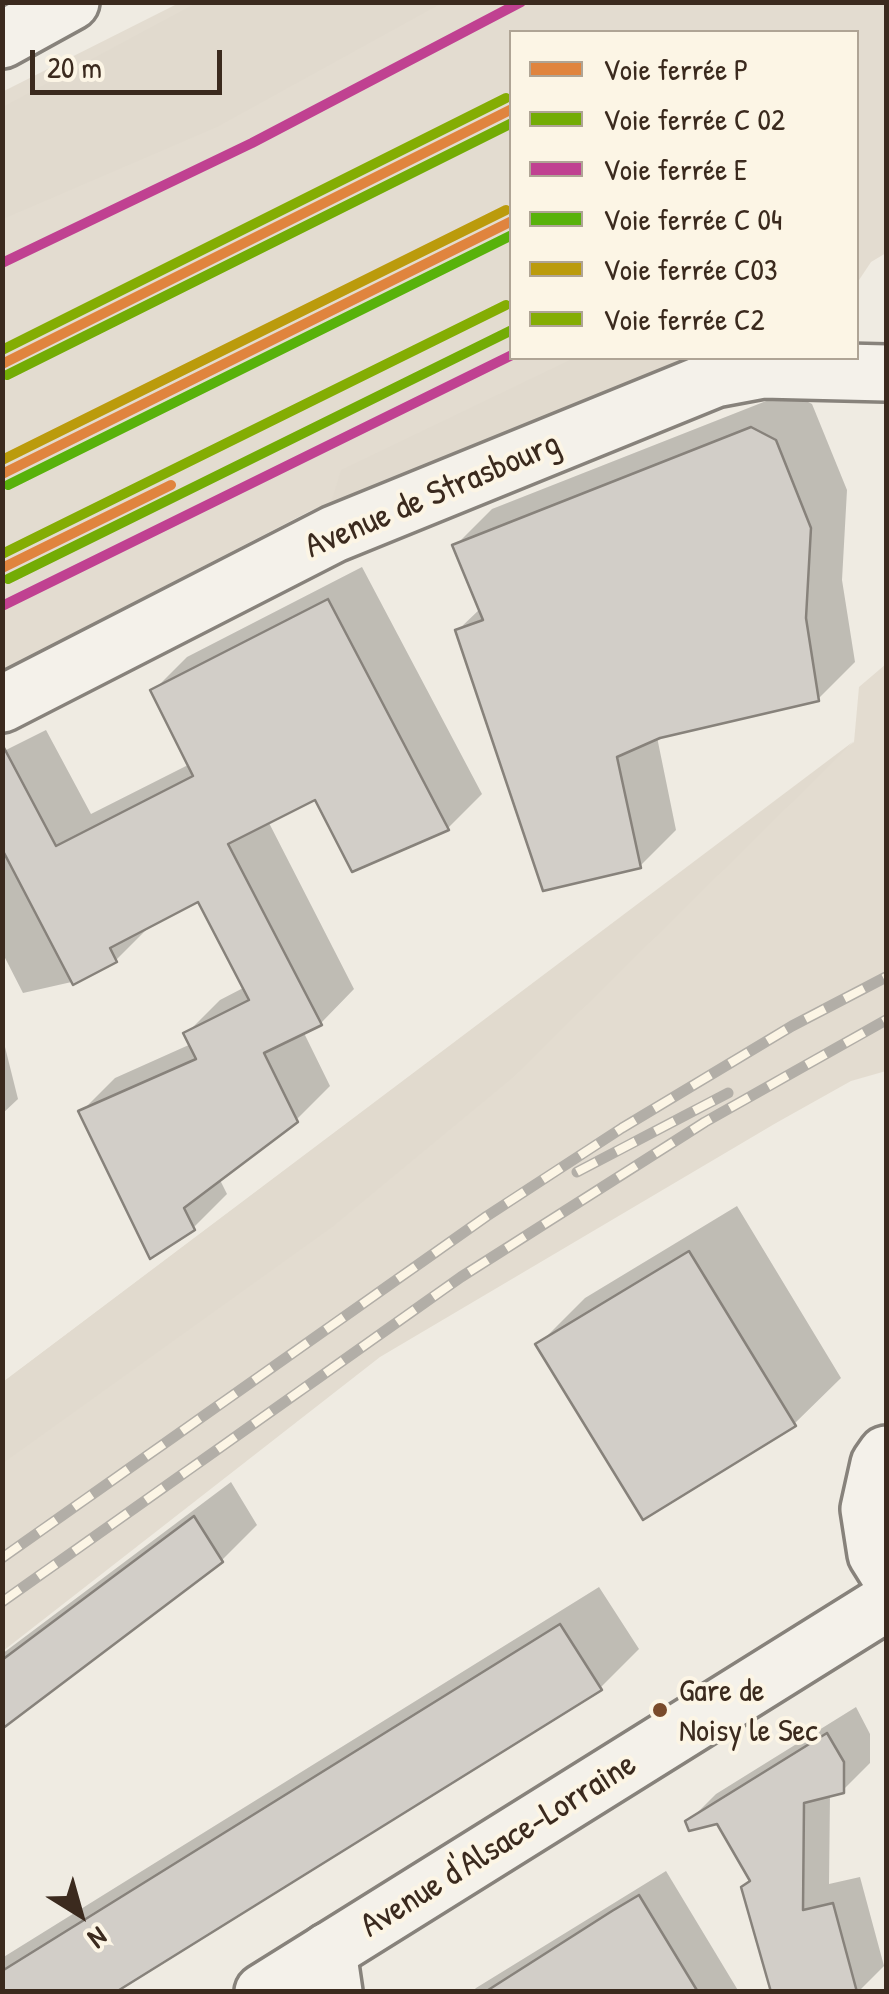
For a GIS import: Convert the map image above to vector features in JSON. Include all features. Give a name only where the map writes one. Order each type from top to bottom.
[{"type":"street","points":[[2,40],[71,2]]},
{"type":"street","name":"Avenue de Strasbourg","points":[[2,704],[334,534],[715,379],[764,370],[886,374]]},
{"type":"street","points":[[886,1454],[869,1509],[876,1554],[886,1570]]},
{"type":"street","name":"Avenue d'Alsace-Lorraine","points":[[263,1992],[331,1972],[886,1603]]},
{"type":"shaded area","points":[[179,3],[886,3],[886,253],[871,262],[859,280],[859,30],[509,30],[509,360],[688,360],[310,511],[3,670],[2,92]]},
{"type":"shaded area","points":[[196,3],[442,3],[217,127],[3,219],[3,107]]},
{"type":"shaded area","points":[[570,360],[688,360],[331,503],[341,470]]},
{"type":"shaded area","points":[[886,664],[886,1071],[851,1081],[776,1123],[380,1357],[3,1651],[3,1382],[854,742],[859,687]]},
{"type":"shaded area","points":[[854,741],[512,1078],[332,1227],[3,1463],[3,1382]]},
{"type":"building","points":[[751,427],[776,440],[811,528],[806,618],[819,701],[660,738],[617,757],[641,868],[543,891],[455,630],[483,620],[452,545]]},
{"type":"building","points":[[328,599],[449,830],[352,872],[315,800],[228,844],[322,1025],[264,1053],[298,1122],[184,1208],[195,1230],[150,1259],[78,1111],[196,1059],[183,1033],[249,1000],[198,902],[110,948],[117,962],[73,985],[2,849],[2,744],[56,846],[193,776],[150,690]]},
{"type":"building","points":[[689,1251],[796,1426],[643,1520],[535,1344]]},
{"type":"building","points":[[194,1516],[223,1562],[2,1729],[2,1660]]},
{"type":"building","points":[[560,1624],[602,1690],[116,1992],[2,1992],[2,1971]]},
{"type":"building","points":[[827,1733],[844,1762],[844,1793],[804,1803],[803,1910],[833,1903],[857,1992],[771,1992],[741,1887],[750,1881],[717,1824],[689,1831],[685,1821]]},
{"type":"building","points":[[639,1895],[698,1992],[485,1992],[612,1911]]},
{"type":"railway","points":[[2,1558],[487,1216],[622,1128],[792,1026],[886,977]]},
{"type":"railway","points":[[2,1602],[461,1277],[705,1122],[886,1020]]},
{"type":"railway","points":[[577,1172],[728,1093]]},
{"type":"rail line","name":"E","points":[[2,263],[252,143],[521,2]]},
{"type":"rail line","name":"C2","points":[[2,350],[506,98]]},
{"type":"rail line","name":"P","points":[[2,364],[509,110]]},
{"type":"rail line","name":"C03","points":[[2,460],[506,210]]},
{"type":"rail line","name":"P","points":[[2,474],[509,222]]},
{"type":"rail line","name":"C2","points":[[2,554],[506,305]]},
{"type":"rail line","name":"E","points":[[2,606],[509,356]]},
{"type":"rail line","name":"P","points":[[2,568],[171,485]]},
{"type":"transit line","points":[[7,375],[509,124]]},
{"type":"transit line","points":[[8,485],[509,236]]},
{"type":"transit line","points":[[8,579],[509,331]]},
{"type":"place","name":"Gare de Noisy le Sec","points":[[660,1710]]}]
